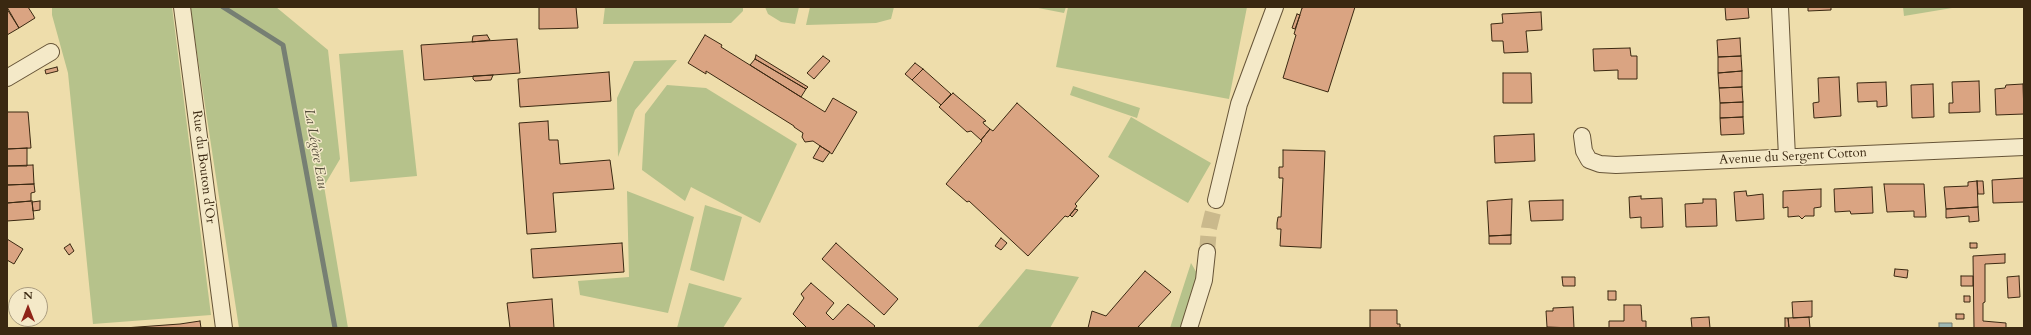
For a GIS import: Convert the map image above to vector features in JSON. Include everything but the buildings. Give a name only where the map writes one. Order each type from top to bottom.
[{"type":"street","name":"Rue du Bouton d'Or","points":[[182,7],[224,328]]},
{"type":"street","points":[[1216,200],[1239,104],[1275,7]]},
{"type":"street","points":[[1780,7],[1787,157]]},
{"type":"street","points":[[7,78],[51,52]]},
{"type":"street","name":"Avenue du Sergent Cotton","points":[[1582,136],[1584,151],[1589,160],[1600,164],[2024,147]]},
{"type":"street","points":[[1189,328],[1204,280],[1207,252]]},
{"type":"green space","points":[[52,7],[172,7],[211,315],[93,324],[68,73],[52,15]]},
{"type":"green space","points":[[190,7],[276,7],[328,50],[340,159],[324,186],[348,328],[239,328]]},
{"type":"green space","points":[[605,7],[743,7],[743,11],[731,23],[603,24]]},
{"type":"green space","points":[[765,7],[799,7],[795,24],[781,22],[768,14]]},
{"type":"green space","points":[[810,7],[894,7],[891,19],[876,23],[806,25]]},
{"type":"green space","points":[[1033,7],[1066,7],[1064,13]]},
{"type":"green space","points":[[1068,7],[1247,7],[1229,99],[1056,67]]},
{"type":"green space","points":[[1903,7],[1958,7],[1904,16]]},
{"type":"green space","points":[[403,50],[417,176],[350,182],[339,54]]},
{"type":"green space","points":[[677,60],[635,110],[618,157],[617,98],[634,61]]},
{"type":"green space","points":[[667,85],[706,88],[797,144],[760,223],[691,187],[685,201],[642,170],[645,114]]},
{"type":"green space","points":[[1073,86],[1140,108],[1137,118],[1070,95]]},
{"type":"green space","points":[[1131,117],[1211,163],[1188,203],[1108,157]]},
{"type":"green space","points":[[627,191],[694,217],[668,313],[580,295],[578,281],[629,277]]},
{"type":"green space","points":[[705,205],[742,217],[724,281],[690,270]]},
{"type":"green space","points":[[1191,263],[1198,275],[1183,328],[1170,328]]},
{"type":"green space","points":[[1026,269],[1079,277],[1050,328],[977,328]]},
{"type":"green space","points":[[689,283],[742,298],[723,328],[677,328]]},
{"type":"water","points":[[1939,323],[1952,323],[1952,328],[1939,328]]},
{"type":"waterway","name":"La Légère Eau","points":[[223,7],[283,45],[335,328]]},
{"type":"tunnel","points":[[1207,252],[1209,228],[1216,200]]}]
